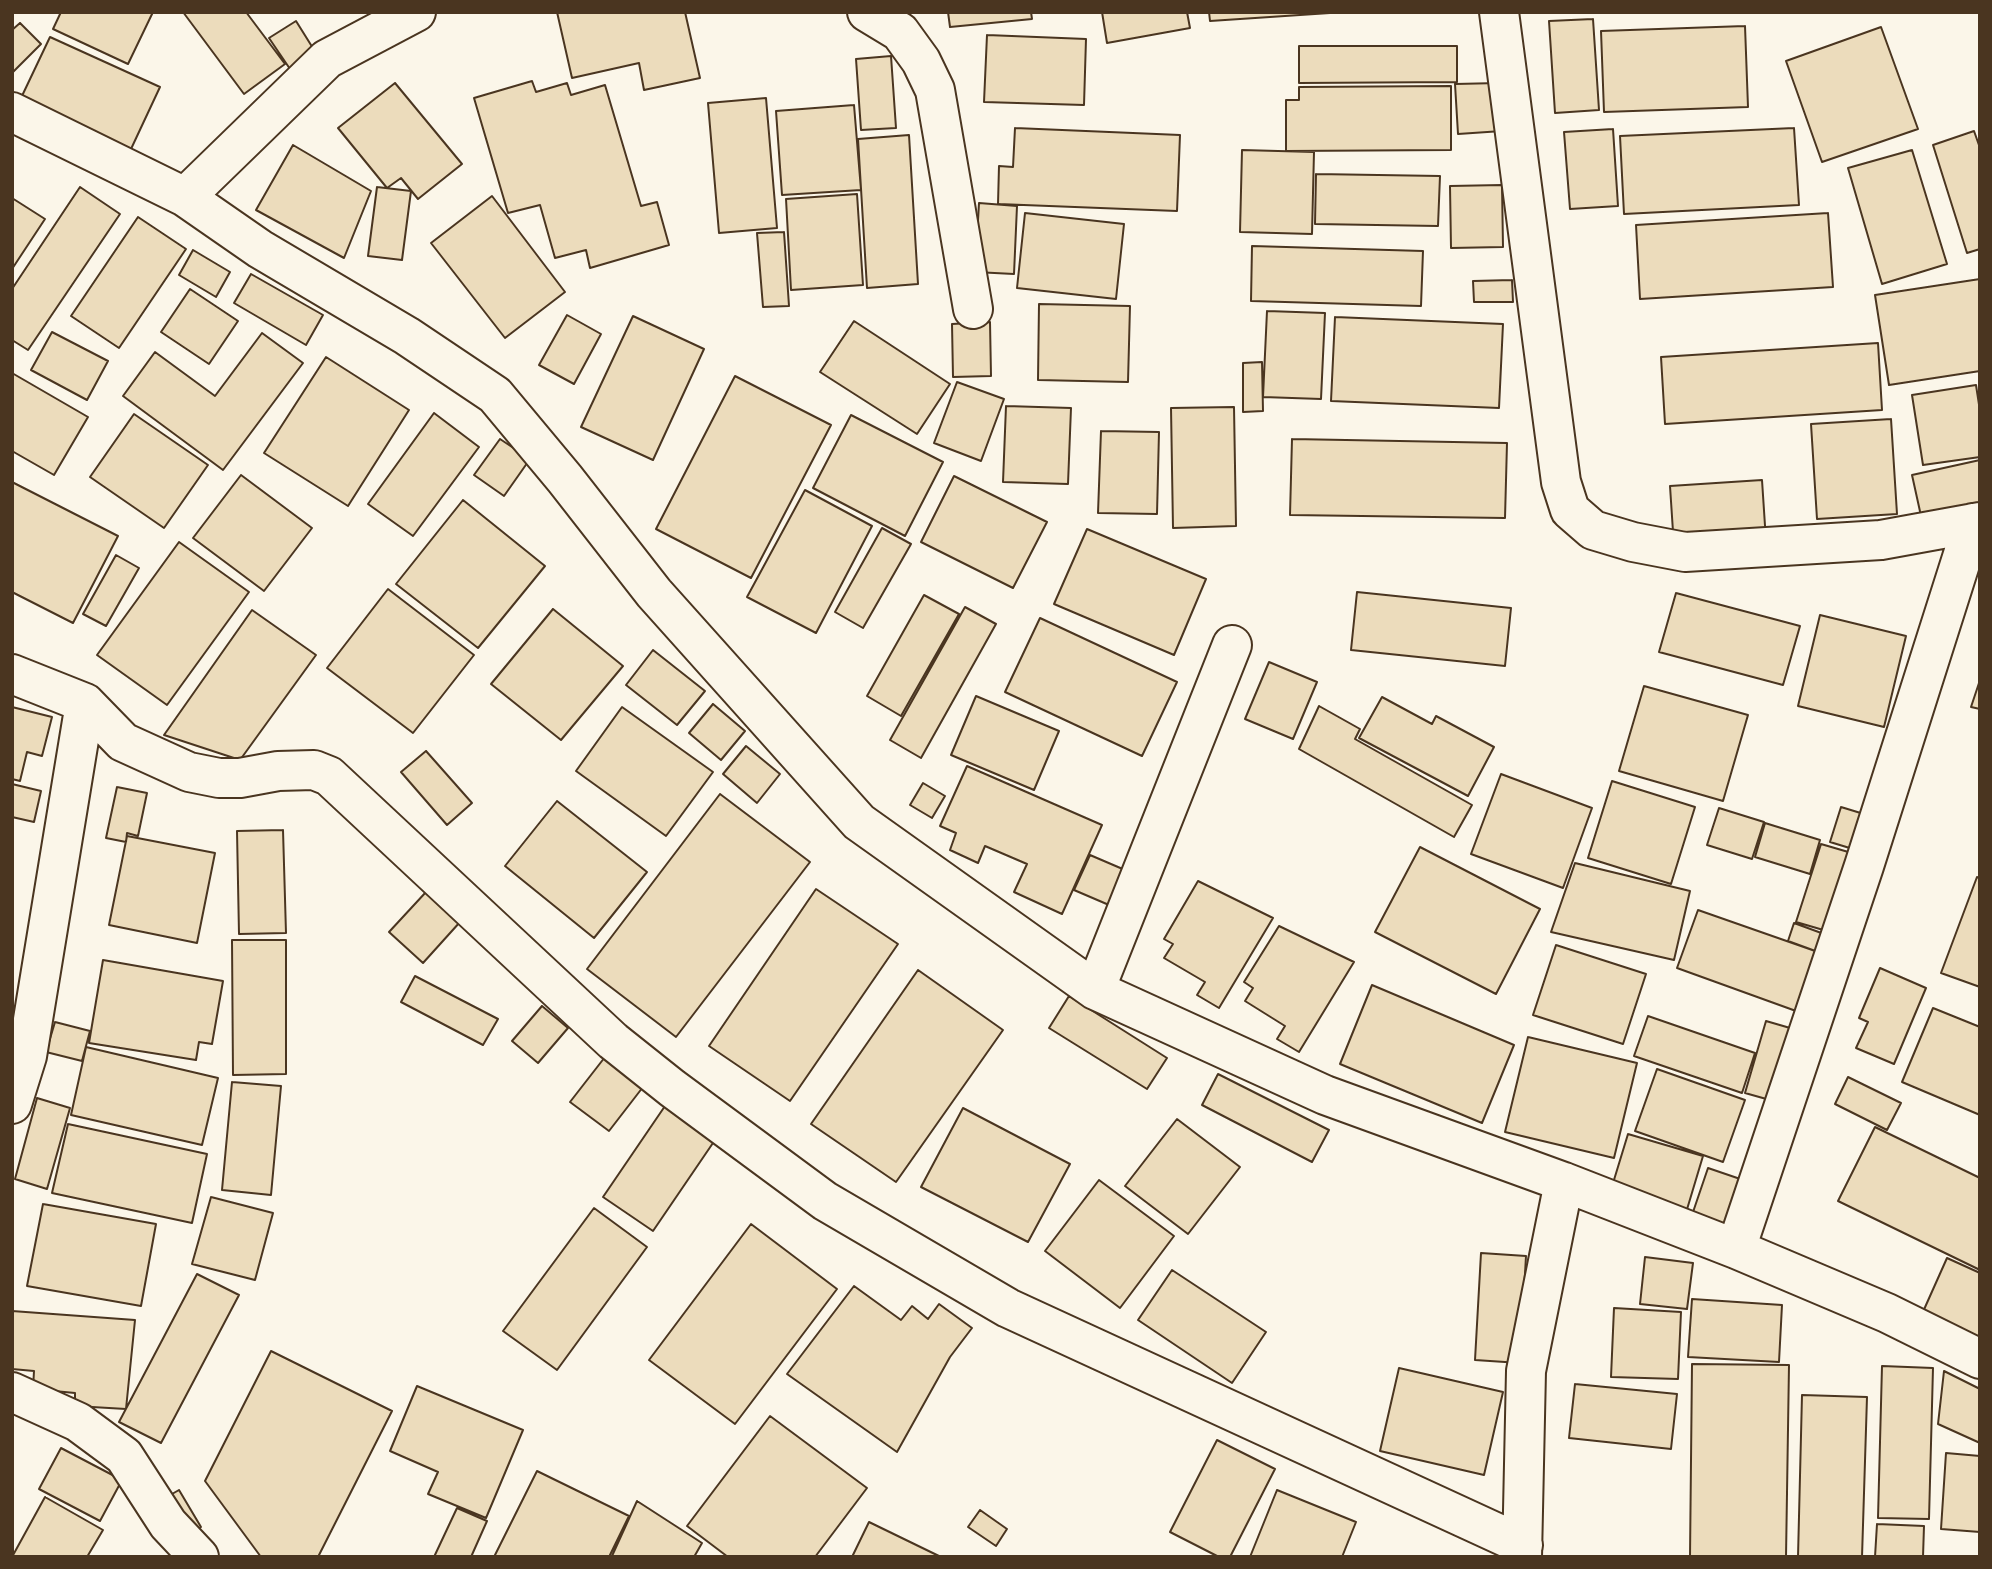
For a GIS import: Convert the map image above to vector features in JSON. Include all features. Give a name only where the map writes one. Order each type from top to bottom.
[{"type":"street","points":[[185,197],[327,59],[416,12]]},
{"type":"street","points":[[867,12],[900,32],[921,61],[936,90],[973,309]]},
{"type":"street","points":[[1499,12],[1561,482],[1570,510],[1593,530],[1633,542],[1685,552],[1881,540],[1976,522],[1736,1249]]},
{"type":"street","points":[[12,112],[185,197],[260,249],[407,336],[495,395],[654,593],[859,822],[1095,990],[1325,1095],[1564,1182],[1736,1249],[1887,1313],[1980,1359]]},
{"type":"street","points":[[1095,990],[1233,645]]},
{"type":"street","points":[[12,674],[85,703],[122,742],[189,772],[219,778],[240,778],[278,771],[314,770],[329,776],[612,1041],[825,1200],[1008,1308],[1522,1551],[1526,1371],[1564,1182]]},
{"type":"street","points":[[12,1104],[27,1056],[85,703]]},
{"type":"street","points":[[12,1392],[78,1422],[124,1456],[168,1524],[199,1557]]},
{"type":"building","points":[[61,12],[153,12],[128,64],[53,29]]},
{"type":"building","points":[[183,12],[246,12],[285,64],[244,94]]},
{"type":"building","points":[[557,12],[685,12],[700,78],[644,90],[639,63],[572,78]]},
{"type":"building","points":[[948,12],[1031,12],[1032,19],[950,27]]},
{"type":"building","points":[[1102,12],[1187,12],[1190,28],[1107,43]]},
{"type":"building","points":[[1209,12],[1345,12],[1210,21]]},
{"type":"building","points":[[1593,19],[1599,110],[1555,113],[1549,21]]},
{"type":"building","points":[[296,21],[316,53],[290,69],[269,38]]},
{"type":"building","points":[[20,23],[41,44],[12,73],[12,30]]},
{"type":"building","points":[[1745,26],[1748,107],[1604,112],[1601,31]]},
{"type":"building","points":[[1881,27],[1918,129],[1822,162],[1786,61]]},
{"type":"building","points":[[987,35],[1086,39],[1084,105],[984,102]]},
{"type":"building","points":[[50,37],[160,87],[131,149],[21,98]]},
{"type":"building","points":[[1299,46],[1457,46],[1457,82],[1299,83]]},
{"type":"building","points":[[891,56],[896,128],[861,130],[856,59]]},
{"type":"building","points":[[532,81],[536,92],[567,83],[571,95],[605,85],[641,206],[657,202],[669,245],[590,268],[586,250],[555,258],[540,205],[508,213],[474,98]]},
{"type":"building","points":[[395,83],[462,164],[418,199],[401,178],[387,188],[338,128]]},
{"type":"building","points":[[1499,83],[1502,131],[1458,134],[1455,84]]},
{"type":"building","points":[[1451,86],[1451,150],[1286,151],[1286,100],[1299,100],[1299,87]]},
{"type":"building","points":[[766,98],[777,228],[719,233],[708,103]]},
{"type":"building","points":[[854,105],[861,190],[782,195],[776,111]]},
{"type":"building","points":[[1015,128],[1180,135],[1177,211],[998,204],[999,166],[1013,167]]},
{"type":"building","points":[[1794,128],[1799,205],[1624,214],[1620,136]]},
{"type":"building","points":[[1613,129],[1618,206],[1570,209],[1564,132]]},
{"type":"building","points":[[1974,131],[1980,148],[1980,249],[1967,253],[1933,145]]},
{"type":"building","points":[[909,135],[918,284],[867,288],[858,139]]},
{"type":"building","points":[[293,145],[371,191],[344,258],[256,210]]},
{"type":"building","points":[[1242,150],[1314,152],[1312,234],[1240,232]]},
{"type":"building","points":[[1912,150],[1947,264],[1882,284],[1848,168]]},
{"type":"building","points":[[1316,174],[1440,176],[1438,226],[1315,224]]},
{"type":"building","points":[[1502,185],[1503,247],[1451,248],[1450,186]]},
{"type":"building","points":[[80,187],[120,214],[28,350],[12,340],[12,289]]},
{"type":"building","points":[[377,187],[411,191],[402,260],[368,256]]},
{"type":"building","points":[[857,194],[863,285],[791,290],[786,199]]},
{"type":"building","points":[[492,196],[565,292],[505,338],[431,243]]},
{"type":"building","points":[[12,198],[45,219],[12,269]]},
{"type":"building","points":[[979,203],[1017,206],[1014,274],[975,272]]},
{"type":"building","points":[[1025,213],[1124,224],[1116,299],[1017,288]]},
{"type":"building","points":[[1828,213],[1833,287],[1640,299],[1636,225]]},
{"type":"building","points":[[138,217],[186,249],[119,348],[71,316]]},
{"type":"building","points":[[784,232],[789,306],[763,307],[757,233]]},
{"type":"building","points":[[1252,246],[1423,251],[1421,306],[1251,301]]},
{"type":"building","points":[[193,250],[230,272],[216,297],[179,275]]},
{"type":"building","points":[[251,274],[323,315],[306,345],[234,303]]},
{"type":"building","points":[[1980,279],[1980,371],[1889,385],[1875,295]]},
{"type":"building","points":[[1512,280],[1513,302],[1474,302],[1473,281]]},
{"type":"building","points":[[190,289],[238,321],[209,364],[161,332]]},
{"type":"building","points":[[1039,304],[1130,306],[1128,382],[1038,380]]},
{"type":"building","points":[[1267,311],[1325,313],[1321,399],[1263,397]]},
{"type":"building","points":[[567,315],[601,334],[574,384],[539,365]]},
{"type":"building","points":[[633,316],[704,349],[653,460],[581,427]]},
{"type":"building","points":[[1335,317],[1503,324],[1499,408],[1331,401]]},
{"type":"building","points":[[854,321],[950,384],[917,434],[820,372]]},
{"type":"building","points":[[990,322],[991,376],[953,377],[952,324]]},
{"type":"building","points":[[52,332],[108,361],[87,400],[31,370]]},
{"type":"building","points":[[262,333],[303,363],[223,470],[123,396],[155,352],[215,396]]},
{"type":"building","points":[[1878,343],[1882,410],[1665,424],[1661,357]]},
{"type":"building","points":[[326,357],[409,410],[348,506],[264,453]]},
{"type":"building","points":[[1262,362],[1263,411],[1243,412],[1243,363]]},
{"type":"building","points":[[12,373],[88,417],[54,475],[12,451]]},
{"type":"building","points":[[735,376],[831,425],[751,578],[656,529]]},
{"type":"building","points":[[957,382],[1004,399],[981,461],[934,443]]},
{"type":"building","points":[[1976,385],[1980,411],[1980,457],[1923,465],[1912,395]]},
{"type":"building","points":[[1006,406],[1071,408],[1068,484],[1003,482]]},
{"type":"building","points":[[1234,407],[1236,526],[1173,528],[1171,408]]},
{"type":"building","points":[[434,413],[479,447],[413,536],[368,504]]},
{"type":"building","points":[[134,414],[208,465],[164,528],[90,477]]},
{"type":"building","points":[[851,415],[943,462],[905,536],[813,488]]},
{"type":"building","points":[[1891,419],[1897,514],[1817,519],[1811,424]]},
{"type":"building","points":[[1101,431],[1159,432],[1157,514],[1098,513]]},
{"type":"building","points":[[500,439],[530,459],[504,496],[474,475]]},
{"type":"building","points":[[1292,439],[1507,443],[1505,518],[1290,515]]},
{"type":"building","points":[[1980,460],[1980,512],[1923,525],[1912,475]]},
{"type":"building","points":[[241,475],[312,528],[264,591],[193,538]]},
{"type":"building","points":[[954,476],[1047,522],[1013,588],[921,542]]},
{"type":"building","points":[[1762,480],[1766,541],[1674,547],[1670,486]]},
{"type":"building","points":[[12,482],[118,536],[73,623],[12,592]]},
{"type":"building","points":[[805,490],[872,526],[816,633],[747,597]]},
{"type":"building","points":[[463,500],[545,566],[478,648],[396,584]]},
{"type":"building","points":[[882,528],[911,544],[863,628],[835,612]]},
{"type":"building","points":[[1087,529],[1206,579],[1174,655],[1054,604]]},
{"type":"building","points":[[179,542],[249,592],[167,705],[97,655]]},
{"type":"building","points":[[116,555],[139,568],[106,626],[83,614]]},
{"type":"building","points":[[388,589],[474,655],[413,733],[327,668]]},
{"type":"building","points":[[1357,592],[1511,608],[1505,666],[1351,650]]},
{"type":"building","points":[[1676,593],[1800,626],[1783,685],[1659,652]]},
{"type":"building","points":[[924,595],[959,614],[901,716],[867,696]]},
{"type":"building","points":[[965,607],[996,624],[921,758],[890,740]]},
{"type":"building","points":[[553,609],[623,666],[561,740],[491,684]]},
{"type":"building","points":[[252,610],[316,655],[240,760],[164,735]]},
{"type":"building","points":[[1820,615],[1906,636],[1884,727],[1798,706]]},
{"type":"building","points":[[1040,618],[1177,682],[1142,756],[1005,692]]},
{"type":"building","points":[[653,650],[705,691],[677,725],[626,685]]},
{"type":"building","points":[[1269,662],[1317,682],[1293,739],[1245,719]]},
{"type":"building","points":[[1980,680],[1980,709],[1971,707]]},
{"type":"building","points":[[1644,686],[1748,715],[1723,801],[1619,771]]},
{"type":"building","points":[[976,696],[1059,731],[1034,790],[951,755]]},
{"type":"building","points":[[1382,697],[1432,724],[1436,716],[1494,747],[1468,796],[1359,738]]},
{"type":"building","points":[[713,704],[745,731],[721,760],[689,733]]},
{"type":"building","points":[[1319,706],[1360,729],[1355,739],[1472,805],[1454,837],[1299,749]]},
{"type":"building","points":[[12,707],[52,717],[42,756],[27,752],[20,781],[12,779]]},
{"type":"building","points":[[622,707],[713,772],[666,836],[576,771]]},
{"type":"building","points":[[746,746],[780,774],[757,803],[723,774]]},
{"type":"building","points":[[426,751],[472,803],[447,825],[401,772]]},
{"type":"building","points":[[967,766],[1102,825],[1062,914],[1014,892],[1027,864],[985,846],[978,863],[950,850],[956,833],[940,826]]},
{"type":"building","points":[[1501,774],[1592,808],[1563,888],[1471,854]]},
{"type":"building","points":[[1612,781],[1695,807],[1671,884],[1588,858]]},
{"type":"building","points":[[923,783],[945,796],[932,818],[910,805]]},
{"type":"building","points":[[12,784],[41,791],[34,822],[12,817]]},
{"type":"building","points":[[117,787],[147,793],[138,836],[127,833],[126,842],[106,838]]},
{"type":"building","points":[[720,794],[810,862],[676,1037],[587,969]]},
{"type":"building","points":[[557,801],[647,872],[594,938],[505,866]]},
{"type":"building","points":[[1841,807],[1877,818],[1866,853],[1830,842]]},
{"type":"building","points":[[1719,808],[1764,822],[1752,859],[1707,845]]},
{"type":"building","points":[[1765,823],[1820,840],[1810,874],[1755,857]]},
{"type":"building","points":[[283,830],[286,933],[239,934],[237,831]]},
{"type":"building","points":[[127,836],[215,853],[197,943],[109,925]]},
{"type":"building","points":[[1821,844],[1862,856],[1837,934],[1796,922]]},
{"type":"building","points":[[1420,847],[1540,909],[1496,994],[1375,932]]},
{"type":"building","points":[[1090,855],[1125,870],[1109,905],[1074,890]]},
{"type":"building","points":[[1575,863],[1690,891],[1674,960],[1551,932]]},
{"type":"building","points":[[1977,877],[1980,878],[1980,987],[1941,973]]},
{"type":"building","points":[[1198,881],[1273,918],[1219,1008],[1197,995],[1205,982],[1164,958],[1173,944],[1164,939]]},
{"type":"building","points":[[816,889],[898,944],[790,1101],[709,1046]]},
{"type":"building","points":[[426,892],[460,922],[423,963],[389,932]]},
{"type":"building","points":[[1698,910],[1818,952],[1796,1011],[1677,968]]},
{"type":"building","points":[[1794,923],[1835,938],[1829,956],[1788,941]]},
{"type":"building","points":[[1279,926],[1354,962],[1299,1052],[1277,1039],[1285,1026],[1245,1001],[1253,988],[1244,982]]},
{"type":"building","points":[[232,940],[286,940],[286,1074],[233,1075]]},
{"type":"building","points":[[1556,945],[1646,974],[1623,1044],[1533,1015]]},
{"type":"building","points":[[103,960],[223,981],[212,1044],[199,1042],[196,1060],[89,1043]]},
{"type":"building","points":[[1880,968],[1926,988],[1894,1064],[1856,1048],[1868,1022],[1859,1018]]},
{"type":"building","points":[[918,970],[1003,1030],[896,1182],[811,1124]]},
{"type":"building","points":[[415,976],[498,1019],[483,1045],[401,1002]]},
{"type":"building","points":[[1372,985],[1514,1045],[1482,1123],[1340,1064]]},
{"type":"building","points":[[1069,996],[1167,1058],[1147,1089],[1049,1028]]},
{"type":"building","points":[[542,1006],[568,1028],[538,1063],[512,1041]]},
{"type":"building","points":[[1933,1008],[1980,1027],[1980,1115],[1902,1082]]},
{"type":"building","points":[[1648,1016],[1755,1053],[1742,1093],[1634,1056]]},
{"type":"building","points":[[1766,1021],[1797,1030],[1777,1102],[1745,1093]]},
{"type":"building","points":[[55,1022],[90,1031],[82,1061],[46,1052]]},
{"type":"building","points":[[1528,1037],[1637,1063],[1614,1158],[1505,1132]]},
{"type":"building","points":[[86,1047],[218,1078],[202,1145],[71,1115]]},
{"type":"building","points":[[605,1057],[643,1087],[609,1131],[570,1102]]},
{"type":"building","points":[[1657,1069],[1745,1100],[1723,1162],[1635,1131]]},
{"type":"building","points":[[1218,1074],[1329,1130],[1312,1162],[1202,1105]]},
{"type":"building","points":[[1848,1077],[1901,1103],[1887,1130],[1835,1104]]},
{"type":"building","points":[[232,1082],[281,1086],[271,1195],[222,1190]]},
{"type":"building","points":[[37,1098],[70,1108],[47,1189],[15,1179]]},
{"type":"building","points":[[665,1106],[715,1140],[653,1231],[603,1197]]},
{"type":"building","points":[[963,1108],[1070,1164],[1028,1242],[921,1187]]},
{"type":"building","points":[[1177,1119],[1240,1167],[1188,1234],[1125,1186]]},
{"type":"building","points":[[68,1124],[207,1154],[192,1223],[52,1193]]},
{"type":"building","points":[[1875,1127],[1980,1178],[1980,1270],[1838,1201]]},
{"type":"building","points":[[1628,1134],[1703,1156],[1685,1216],[1610,1193]]},
{"type":"building","points":[[1708,1168],[1752,1183],[1736,1231],[1692,1215]]},
{"type":"building","points":[[1099,1180],[1174,1236],[1120,1308],[1045,1251]]},
{"type":"building","points":[[211,1197],[273,1213],[255,1280],[192,1264]]},
{"type":"building","points":[[43,1204],[156,1224],[141,1306],[27,1286]]},
{"type":"building","points":[[594,1208],[647,1247],[557,1370],[503,1331]]},
{"type":"building","points":[[751,1224],[837,1289],[735,1424],[649,1360]]},
{"type":"building","points":[[1481,1253],[1526,1256],[1520,1363],[1475,1360]]},
{"type":"building","points":[[1645,1257],[1693,1263],[1687,1309],[1640,1304]]},
{"type":"building","points":[[1947,1258],[1980,1273],[1980,1340],[1922,1314]]},
{"type":"building","points":[[1172,1270],[1266,1332],[1232,1383],[1138,1320]]},
{"type":"building","points":[[197,1274],[239,1295],[161,1443],[119,1422]]},
{"type":"building","points":[[854,1286],[901,1320],[912,1306],[928,1319],[939,1304],[972,1328],[950,1357],[897,1452],[787,1374]]},
{"type":"building","points":[[1692,1299],[1782,1305],[1779,1362],[1688,1357]]},
{"type":"building","points":[[1614,1308],[1681,1312],[1678,1379],[1611,1377]]},
{"type":"building","points":[[12,1311],[135,1320],[126,1409],[75,1406],[75,1393],[33,1389],[34,1371],[12,1369]]},
{"type":"building","points":[[271,1351],[392,1411],[318,1557],[261,1557],[205,1481]]},
{"type":"building","points":[[1692,1364],[1789,1365],[1786,1557],[1690,1557]]},
{"type":"building","points":[[1882,1366],[1933,1368],[1929,1519],[1878,1518]]},
{"type":"building","points":[[1399,1368],[1503,1392],[1484,1475],[1380,1451]]},
{"type":"building","points":[[1944,1371],[1980,1389],[1980,1443],[1938,1424]]},
{"type":"building","points":[[1575,1384],[1677,1394],[1671,1449],[1569,1438]]},
{"type":"building","points":[[417,1386],[523,1430],[486,1518],[428,1494],[438,1472],[390,1451]]},
{"type":"building","points":[[1802,1395],[1867,1397],[1862,1557],[1798,1557]]},
{"type":"building","points":[[770,1416],[867,1488],[815,1557],[728,1557],[687,1526]]},
{"type":"building","points":[[1217,1440],[1275,1469],[1230,1557],[1219,1557],[1170,1532]]},
{"type":"building","points":[[61,1448],[122,1480],[100,1521],[39,1489]]},
{"type":"building","points":[[1946,1453],[1980,1456],[1980,1532],[1941,1529]]},
{"type":"building","points":[[537,1471],[629,1516],[609,1557],[494,1557]]},
{"type":"building","points":[[179,1490],[201,1527],[188,1535],[165,1498]]},
{"type":"building","points":[[1277,1490],[1356,1522],[1342,1557],[1250,1557]]},
{"type":"building","points":[[45,1497],[103,1530],[87,1557],[12,1557]]},
{"type":"building","points":[[637,1501],[702,1543],[694,1557],[612,1556]]},
{"type":"building","points":[[457,1508],[487,1521],[471,1557],[434,1557]]},
{"type":"building","points":[[980,1510],[1007,1529],[996,1546],[968,1527]]},
{"type":"building","points":[[869,1522],[941,1557],[852,1557]]},
{"type":"building","points":[[1877,1524],[1924,1526],[1923,1557],[1875,1557]]}]
